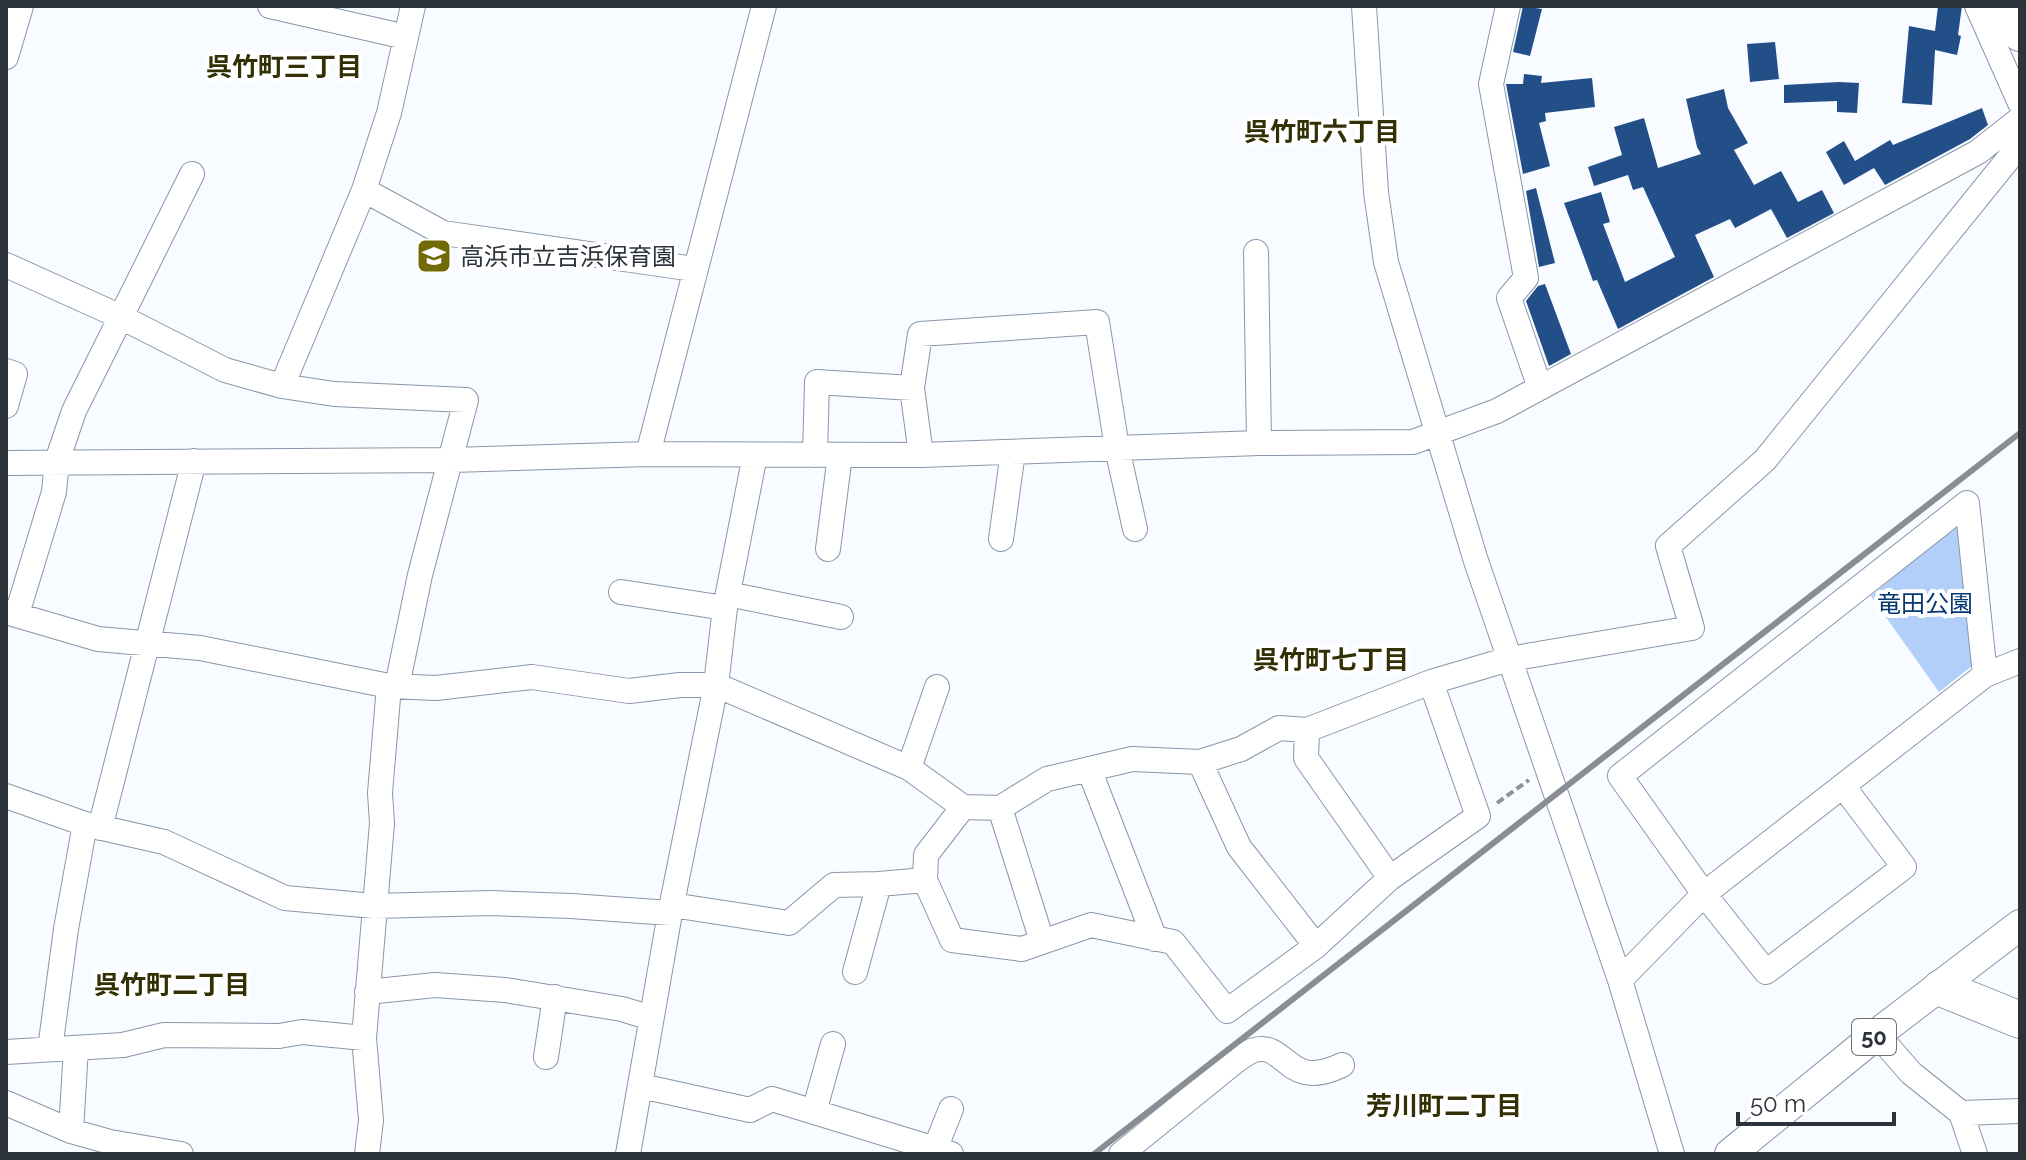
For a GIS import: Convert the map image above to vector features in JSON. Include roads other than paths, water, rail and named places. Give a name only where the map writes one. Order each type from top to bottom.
[{"type":"highway","points":[[2008,6],[2020,33]]},
{"type":"highway","points":[[1941,988],[2020,1020]]},
{"type":"main road","name":"50","points":[[1730,1154],[1877,1034],[2020,925]]},
{"type":"street","points":[[6,57],[21,6]]},
{"type":"street","points":[[270,6],[406,37]]},
{"type":"street","points":[[282,386],[364,190],[389,113],[413,6]]},
{"type":"street","points":[[648,454],[764,6]]},
{"type":"street","points":[[1364,6],[1376,192],[1386,262],[1509,659],[1620,980],[1672,1154]]},
{"type":"street","points":[[1508,6],[1491,84],[1526,278],[1509,298],[1540,388]]},
{"type":"street","points":[[1977,6],[2020,103]]},
{"type":"street","points":[[6,463],[452,460],[648,454],[921,455],[1259,443],[1413,442],[1497,411],[1978,152],[2020,119]]},
{"type":"street","points":[[192,174],[74,411],[57,461],[54,492],[11,613],[98,639],[200,648],[393,686],[436,688],[532,677],[629,691],[680,685],[716,685],[909,768],[963,807],[1000,808],[1047,779],[1132,759],[1200,762],[1241,749],[1279,728],[1307,730],[1431,682],[1509,659],[1692,628],[1668,546],[1765,460],[2020,141]]},
{"type":"street","points":[[364,190],[443,233],[694,269]]},
{"type":"street","points":[[1256,252],[1259,443]]},
{"type":"street","points":[[6,265],[119,316],[225,370],[282,386],[334,394],[466,400],[393,686],[380,793],[382,823],[364,1038],[371,1120],[367,1154]]},
{"type":"street","points":[[921,455],[912,388],[920,334],[1097,322],[1117,448],[1135,529]]},
{"type":"street","points":[[6,371],[15,374],[6,406]]},
{"type":"street","points":[[815,455],[817,382],[912,388]]},
{"type":"street","points":[[1001,539],[1013,452]]},
{"type":"street","points":[[628,1154],[671,909],[716,685],[727,601],[755,455]]},
{"type":"street","points":[[828,549],[840,455]]},
{"type":"street","points":[[50,1049],[66,929],[93,826],[149,643],[194,461]]},
{"type":"street","points":[[1843,786],[1904,867],[1766,972],[1704,894],[1620,776],[1967,503],[1985,675]]},
{"type":"street","points":[[621,592],[727,601],[841,617]]},
{"type":"street","points":[[1620,980],[1704,894],[1985,675],[2020,661]]},
{"type":"street","points":[[963,807],[926,855],[925,880],[952,940],[1022,949],[1091,925],[1173,942],[1227,1011],[1316,946],[1390,878],[1478,816],[1431,682]]},
{"type":"street","points":[[909,768],[937,687]]},
{"type":"street","points":[[1307,730],[1306,758],[1390,878]]},
{"type":"street","points":[[1200,762],[1239,847],[1316,946]]},
{"type":"street","points":[[1089,769],[1155,939]]},
{"type":"street","points":[[6,796],[93,826],[164,842],[285,898],[374,906],[491,903],[671,909],[789,923],[834,885],[925,880]]},
{"type":"street","points":[[1000,808],[1042,941]]},
{"type":"street","points":[[855,972],[879,884]]},
{"type":"street","points":[[367,992],[435,985],[555,997],[622,1009],[651,1018]]},
{"type":"street","points":[[546,1057],[555,997]]},
{"type":"street","points":[[6,1052],[123,1045],[164,1035],[279,1036],[302,1032],[364,1038]]},
{"type":"street","points":[[1877,1034],[1911,1073],[1961,1113],[1975,1154]]},
{"type":"street","points":[[814,1112],[833,1044]]},
{"type":"street","points":[[71,1131],[76,1048]]},
{"type":"street","points":[[1121,1154],[1237,1060],[1255,1050],[1274,1052],[1307,1075],[1342,1065]]},
{"type":"street","points":[[641,1086],[750,1110],[772,1099],[943,1151],[951,1109]]},
{"type":"street","points":[[6,1103],[71,1131],[110,1142],[181,1154]]},
{"type":"street","points":[[1961,1113],[2020,1111]]},
{"type":"railway","points":[[1094,1154],[2020,433]]},
{"type":"place","name":"高浜市立吉浜保育園","points":[[434,256]]},
{"type":"district","name":"呉竹町三丁目","points":[[284,67]]},
{"type":"district","name":"呉竹町六丁目","points":[[1322,132]]},
{"type":"district","name":"呉竹町七丁目","points":[[1331,660]]},
{"type":"district","name":"呉竹町二丁目","points":[[172,985]]},
{"type":"district","name":"芳川町二丁目","points":[[1444,1106]]},
{"type":"park label","name":"竜田公園","points":[[1925,603]]}]
